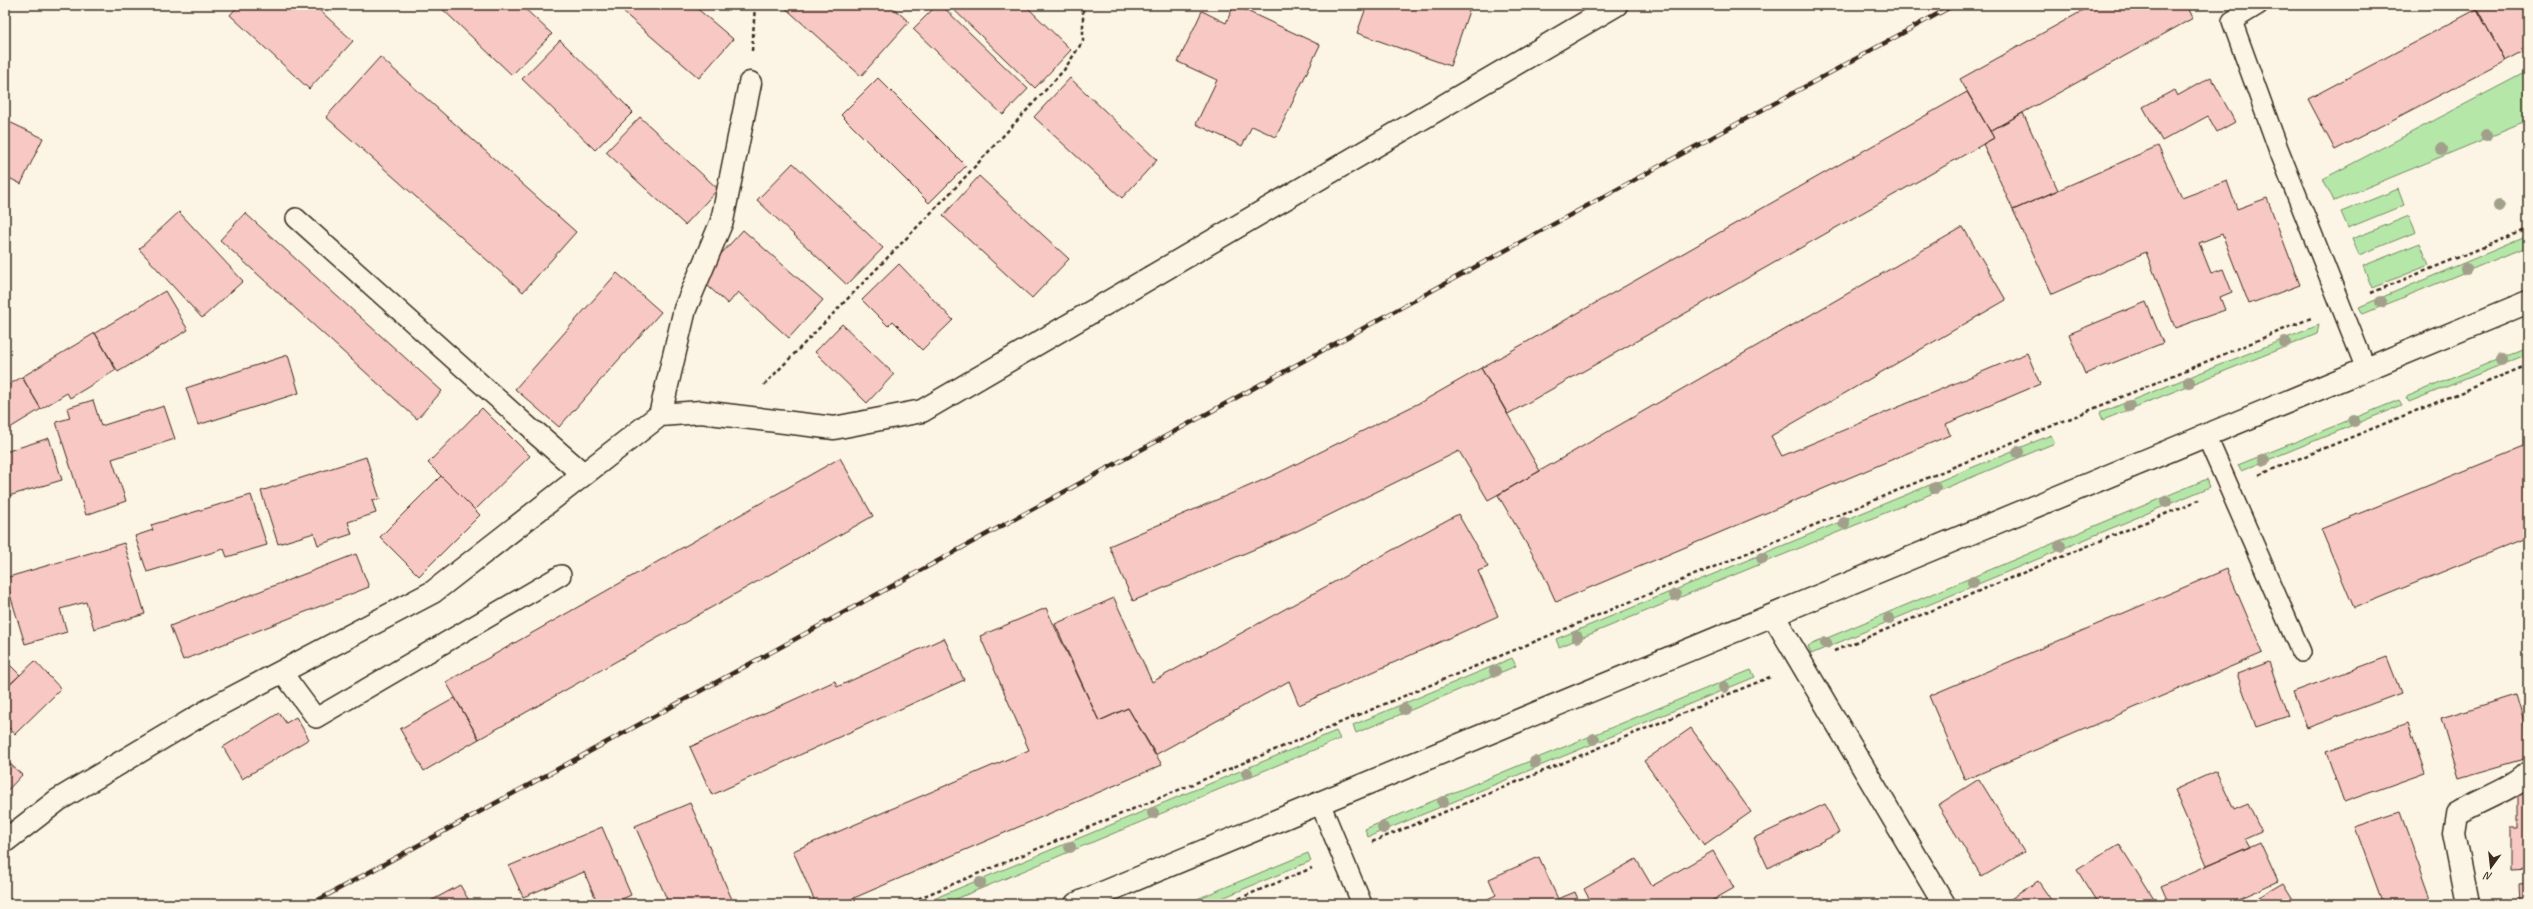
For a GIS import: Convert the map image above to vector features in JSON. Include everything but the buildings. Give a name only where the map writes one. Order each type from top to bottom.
[{"type":"street","points":[[5,841],[58,800],[209,710],[433,592],[660,415],[701,412],[834,428],[922,411],[1616,5]]},
{"type":"street","points":[[660,415],[685,309],[722,221],[750,83]]},
{"type":"street","points":[[1076,904],[2528,302]]},
{"type":"street","points":[[536,432],[583,474]]},
{"type":"street","points":[[1773,615],[1944,904]]},
{"type":"street","points":[[2468,904],[2454,833],[2457,814],[2475,802],[2521,780],[2528,773]]},
{"type":"lane","points":[[2258,5],[2232,21],[2278,148],[2366,369]]},
{"type":"lane","points":[[296,218],[536,432]]},
{"type":"lane","points":[[2206,435],[2301,652]]},
{"type":"lane","points":[[282,672],[316,718],[561,575]]},
{"type":"lane","points":[[1320,803],[1343,854],[1362,904]]},
{"type":"path","points":[[750,83],[755,5]]},
{"type":"path","points":[[733,416],[955,188],[1064,70],[1083,41],[1083,5]]},
{"type":"path","points":[[905,904],[2528,229]]},
{"type":"path","points":[[1226,904],[1343,854],[2229,487],[2528,365]]},
{"type":"green space","points":[[2528,71],[2528,121],[2334,201],[2323,179]]},
{"type":"green space","points":[[2398,189],[2404,205],[2348,228],[2341,212]]},
{"type":"green space","points":[[2409,216],[2416,232],[2359,255],[2352,239]]},
{"type":"green space","points":[[2528,236],[2528,246],[2363,314],[2359,307]]},
{"type":"green space","points":[[2420,243],[2429,265],[2372,288],[2363,266]]},
{"type":"green space","points":[[2319,325],[2317,334],[2103,420],[2100,413]]},
{"type":"green space","points":[[2528,347],[2528,354],[2409,402],[2406,397]]},
{"type":"green space","points":[[2399,400],[2402,405],[2241,471],[2238,465]]},
{"type":"green space","points":[[2051,435],[2055,443],[1559,647],[1556,639]]},
{"type":"green space","points":[[2207,479],[2210,487],[1811,654],[1808,646]]},
{"type":"green space","points":[[1512,658],[1516,666],[1356,733],[1353,725]]},
{"type":"green space","points":[[1751,670],[1755,677],[1368,837],[1365,829]]},
{"type":"green space","points":[[1336,731],[1340,739],[944,904],[921,904]]},
{"type":"green space","points":[[1308,853],[1311,861],[1208,904],[1185,904]]},
{"type":"railway","points":[[311,904],[1954,5]]}]
